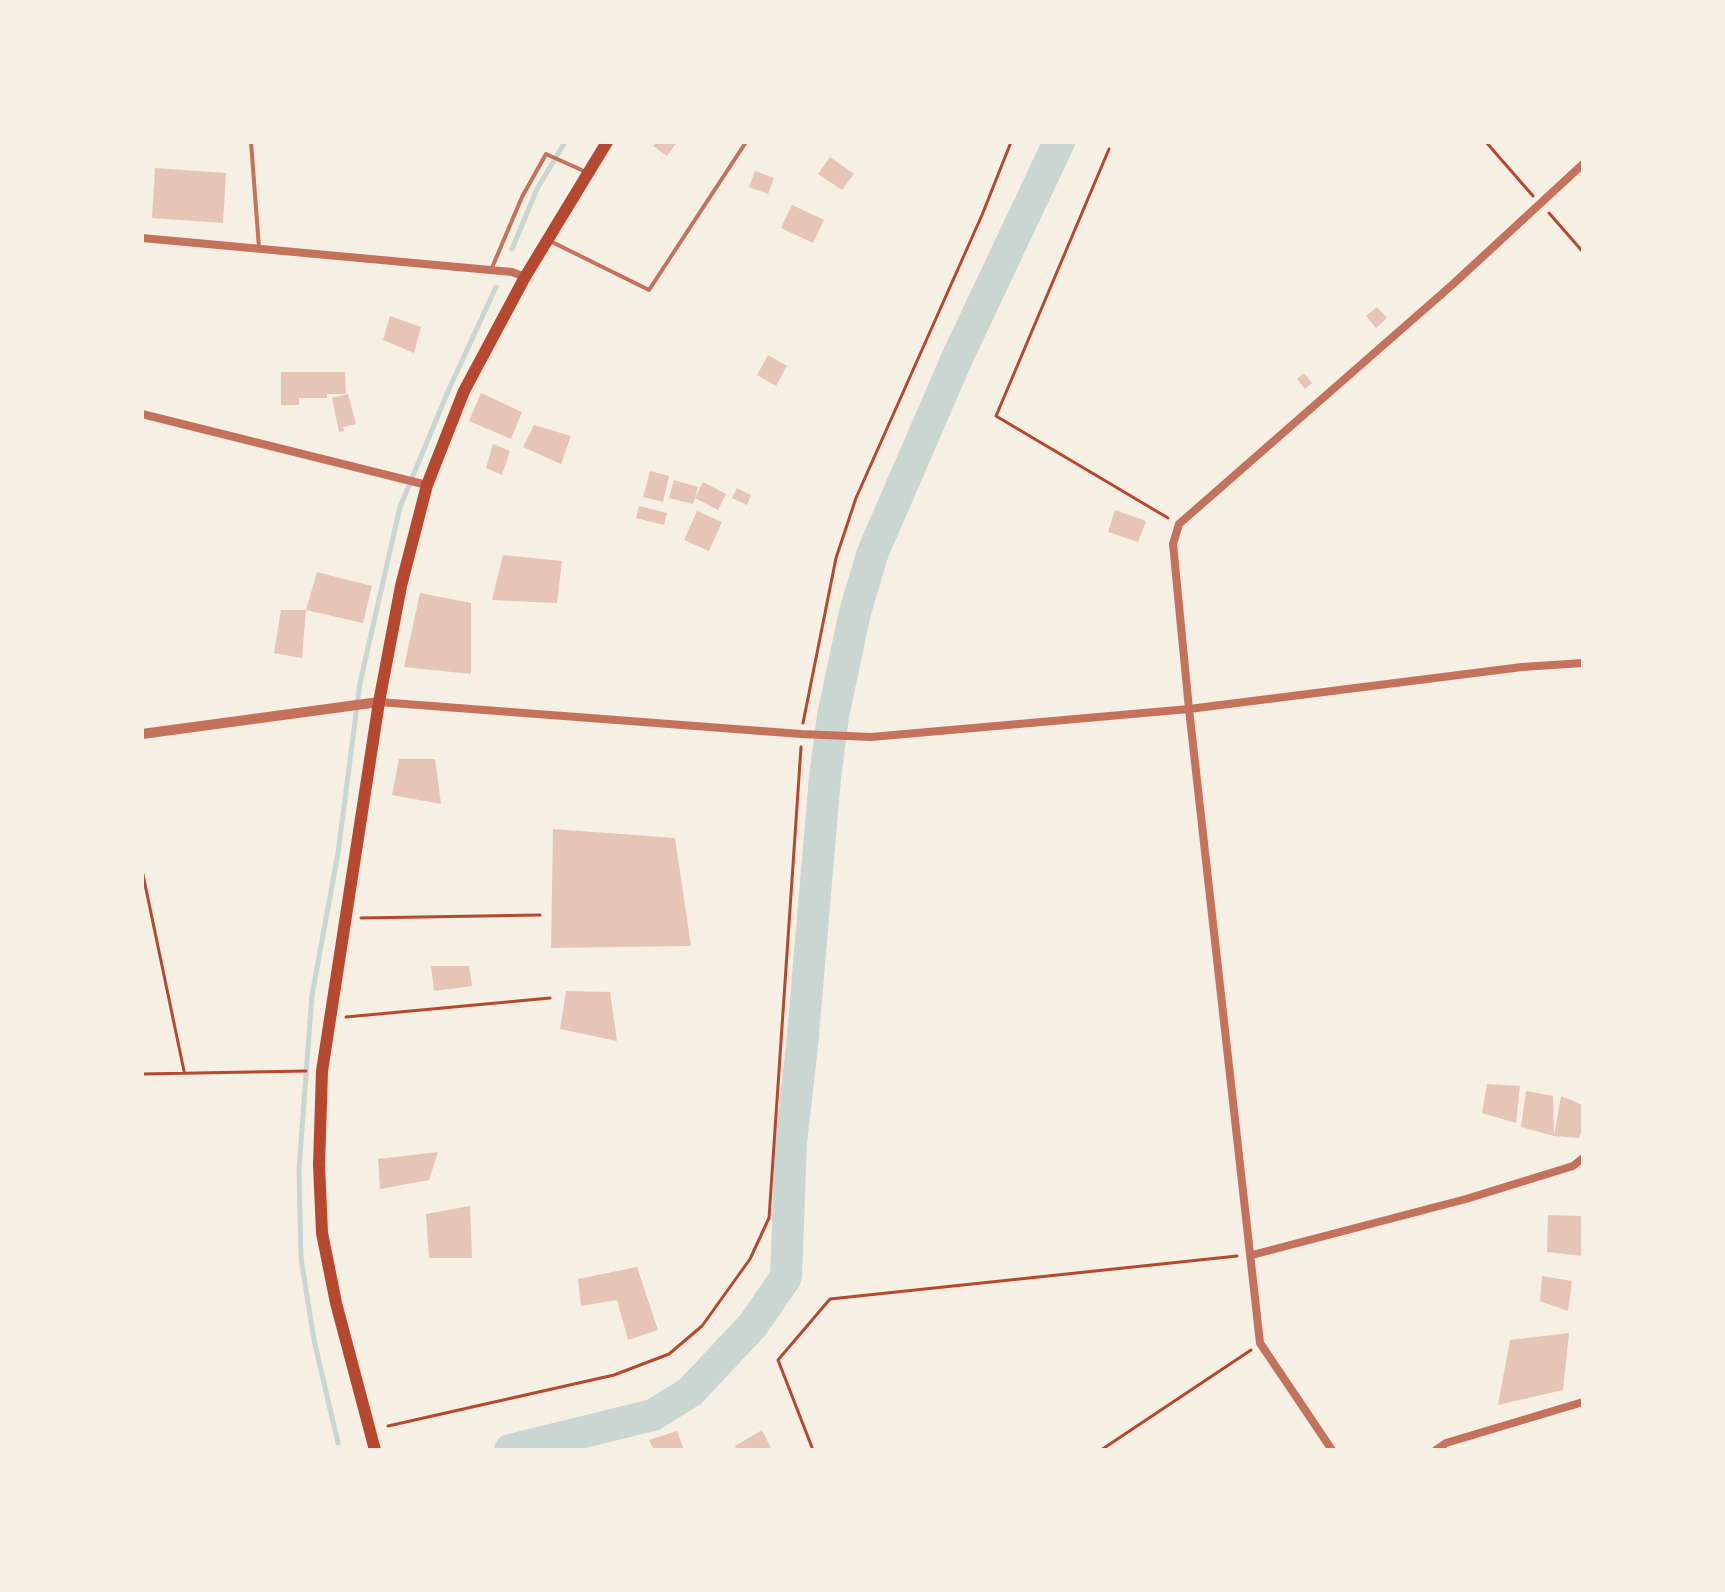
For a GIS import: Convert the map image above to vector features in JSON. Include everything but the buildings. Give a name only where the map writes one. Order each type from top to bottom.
[{"type":"main road","points":[[375,1449],[336,1303],[322,1233],[319,1165],[322,1071],[379,702],[401,586],[427,485],[464,391],[525,277],[607,142]]},
{"type":"street","points":[[1332,1450],[1260,1343],[1173,544],[1179,524],[1452,285],[1583,164]]},
{"type":"street","points":[[142,238],[512,272],[525,277]]},
{"type":"street","points":[[142,414],[427,485]]},
{"type":"street","points":[[142,734],[379,702],[871,737],[1189,709],[1522,667],[1583,663]]},
{"type":"street","points":[[1252,1255],[1466,1199],[1573,1166],[1583,1158]]},
{"type":"street","points":[[1436,1450],[1446,1443],[1583,1402]]},
{"type":"lane","points":[[251,142],[259,248]]},
{"type":"lane","points":[[548,240],[649,290],[746,142]]},
{"type":"lane","points":[[491,270],[522,197],[546,154],[588,173]]},
{"type":"path","points":[[388,1426],[614,1375],[669,1354],[702,1326],[750,1259],[769,1218],[805,734],[836,558],[856,498],[982,215],[1011,142]]},
{"type":"path","points":[[1109,149],[996,416],[1179,524]]},
{"type":"path","points":[[142,870],[184,1071]]},
{"type":"path","points":[[345,919],[540,915]]},
{"type":"path","points":[[330,1019],[550,998]]},
{"type":"path","points":[[142,1074],[322,1071]]},
{"type":"path","points":[[813,1450],[778,1360],[830,1299],[1252,1255]]},
{"type":"path","points":[[1101,1450],[1260,1343]]},
{"type":"waterway","points":[[512,249],[537,189],[565,142]]},
{"type":"waterway","points":[[510,1450],[653,1415],[690,1392],[753,1325],[786,1277],[791,1142],[825,777],[833,716],[855,612],[873,552],[958,356],[1059,142]]},
{"type":"waterway","points":[[338,1443],[314,1340],[301,1258],[299,1169],[312,995],[338,853],[360,683],[400,507],[496,287]]}]
